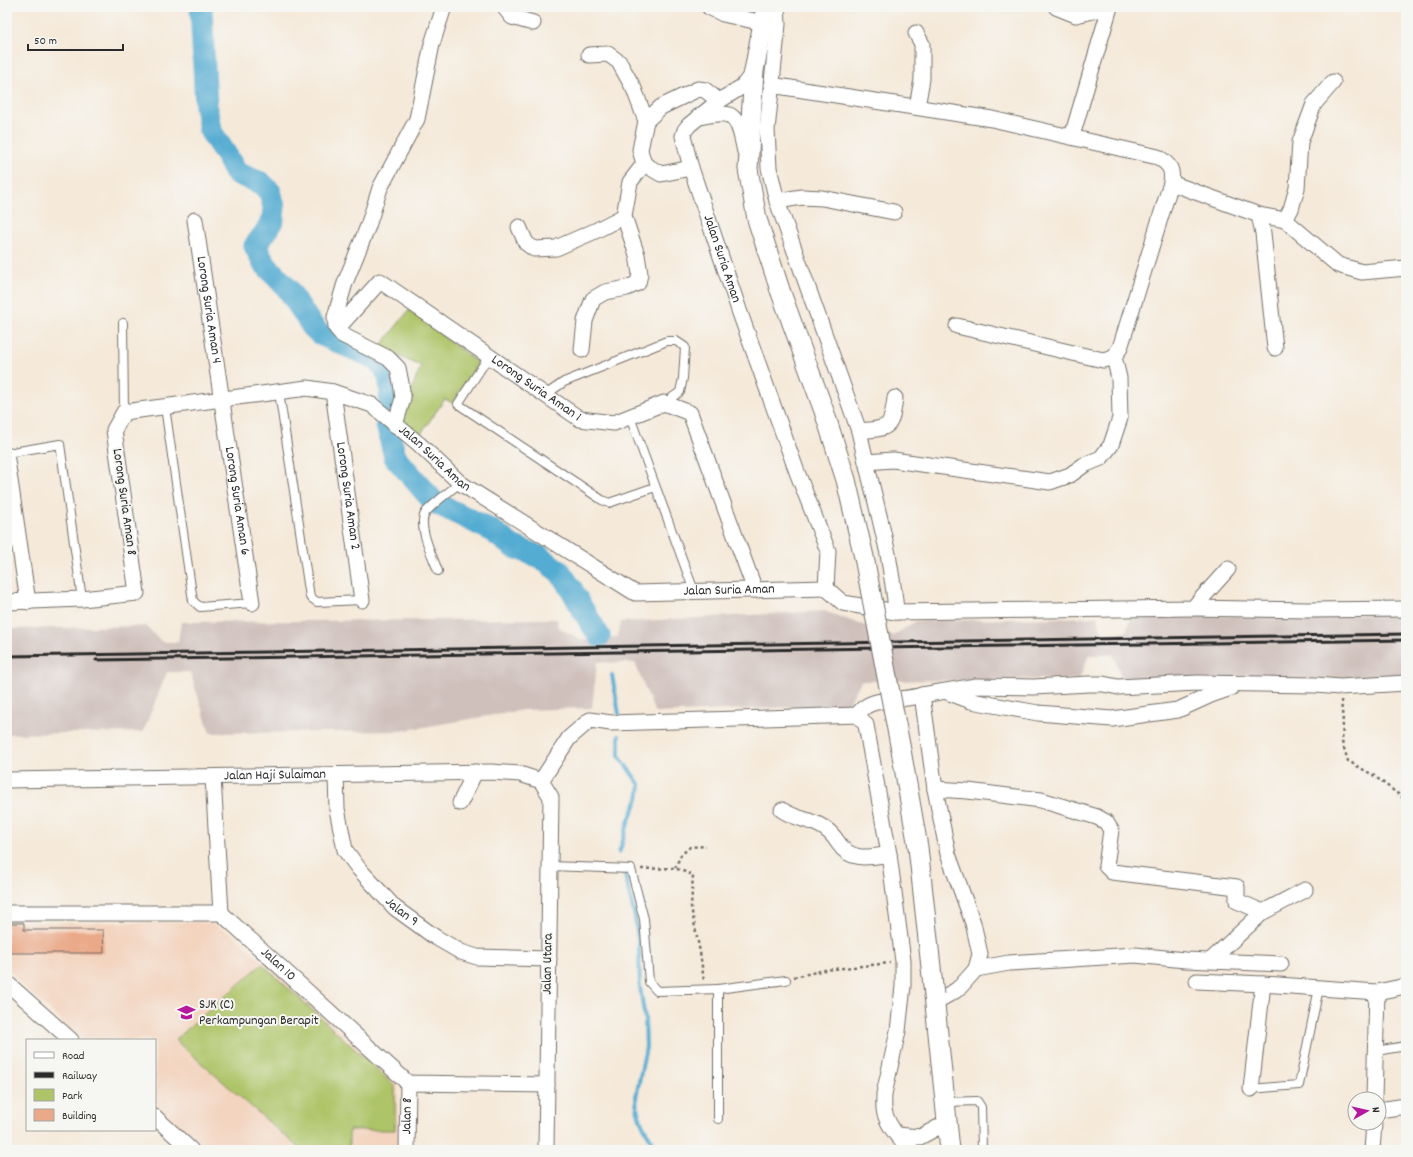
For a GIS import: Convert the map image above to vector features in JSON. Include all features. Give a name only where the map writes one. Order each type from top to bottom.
[{"type":"street","points":[[395,425],[403,398],[398,368],[388,358],[342,335],[336,327],[335,317],[380,188],[417,119],[432,44],[444,7]]},
{"type":"street","points":[[504,7],[512,17],[533,23]]},
{"type":"street","points":[[709,7],[723,14],[764,15],[754,71],[748,169]]},
{"type":"street","points":[[777,7],[778,24],[767,130],[769,168],[777,201],[859,431],[881,521],[895,594],[896,612]]},
{"type":"street","points":[[1056,7],[1076,15],[1110,7],[1072,136]]},
{"type":"street","points":[[916,33],[922,44],[922,79],[917,107]]},
{"type":"street","points":[[590,55],[608,54],[619,62],[634,89],[646,121],[640,150],[644,164],[661,174],[691,168]]},
{"type":"street","name":"Jalan Suria Aman","points":[[124,412],[307,388],[333,392],[372,404],[419,444],[460,483],[635,593],[826,588],[828,550],[797,472],[751,342],[691,168],[683,136],[684,130],[698,116],[719,100],[743,86],[754,71]]},
{"type":"street","points":[[1285,220],[1291,209],[1297,188],[1300,142],[1314,104],[1333,82]]},
{"type":"street","points":[[772,85],[992,119],[1072,136],[1158,157],[1166,163],[1172,173],[1171,183],[1120,348],[1114,357],[1103,360],[957,326]]},
{"type":"street","points":[[646,121],[660,107],[698,89],[705,90],[719,100]]},
{"type":"street","points":[[698,116],[725,113],[736,120],[742,138],[757,219],[780,290],[824,411],[844,473],[864,557],[897,726],[918,847],[950,1150]]},
{"type":"street","points":[[582,350],[585,321],[593,299],[605,292],[627,288],[638,283],[640,274],[637,255],[624,216],[630,182],[644,164]]},
{"type":"street","points":[[1171,183],[1258,215],[1285,220],[1338,265],[1362,272],[1406,268]]},
{"type":"street","points":[[777,201],[802,197],[822,198],[894,212]]},
{"type":"street","points":[[1258,215],[1263,233],[1275,348]]},
{"type":"street","points":[[519,227],[526,243],[534,249],[556,248],[595,231],[624,216]]},
{"type":"street","name":"Lorong Suria Aman 4","points":[[195,220],[222,399]]},
{"type":"street","name":"Lorong Suria Aman 1","points":[[337,329],[380,281],[580,419],[614,423],[664,403]]},
{"type":"street","points":[[866,462],[893,460],[1050,482],[1070,475],[1084,465],[1101,458],[1111,445],[1120,418],[1119,378],[1114,357]]},
{"type":"street","name":"Lorong Suria Aman 2","points":[[333,392],[362,600]]},
{"type":"street","points":[[859,431],[878,429],[889,425],[893,419],[895,398]]},
{"type":"street","name":"Lorong Suria Aman 6","points":[[222,399],[252,603]]},
{"type":"street","points":[[664,403],[690,413],[755,590]]},
{"type":"street","name":"Lorong Suria Aman 8","points":[[82,599],[137,593],[114,430],[124,412]]},
{"type":"street","points":[[7,460],[28,602]]},
{"type":"street","points":[[1193,608],[1228,569]]},
{"type":"street","points":[[826,588],[843,603],[896,612],[1193,608],[1308,610],[1406,609]]},
{"type":"street","points":[[7,602],[82,599]]},
{"type":"street","points":[[858,715],[860,711],[871,704],[885,700],[914,698],[922,695],[976,686],[1033,687],[1103,684],[1118,687],[1198,683],[1244,685],[1316,685],[1340,687],[1406,683]]},
{"type":"street","points":[[946,692],[971,701],[1038,713],[1112,719],[1178,710],[1211,695],[1244,685]]},
{"type":"street","points":[[922,695],[935,789],[948,854],[973,923],[980,954],[976,969],[955,991],[934,998]]},
{"type":"street","points":[[541,781],[569,738],[590,720],[611,723],[858,715]]},
{"type":"street","points":[[858,715],[866,726],[889,854],[903,961],[903,986],[898,1031],[884,1094],[885,1114],[897,1135],[904,1144],[912,1150]]},
{"type":"street","points":[[460,803],[475,772]]},
{"type":"street","name":"Jalan Haji Sulaiman","points":[[7,780],[475,772],[520,774],[541,781]]},
{"type":"street","name":"Jalan 9","points":[[336,775],[337,809],[345,850],[359,869],[395,908],[435,936],[462,952],[477,957],[549,959]]},
{"type":"street","points":[[7,913],[221,913],[213,777]]},
{"type":"street","name":"Jalan Utara","points":[[541,781],[551,797],[546,1150]]},
{"type":"street","points":[[935,789],[968,791],[1041,800],[1097,817],[1106,822],[1111,830],[1106,866],[1112,872],[1237,887],[1237,901],[1263,912]]},
{"type":"street","points":[[782,810],[790,816],[819,825],[828,830],[843,850],[852,856],[866,858],[889,854]]},
{"type":"street","points":[[1212,960],[1263,912],[1305,890]]},
{"type":"street","name":"Jalan 10","points":[[221,913],[408,1083]]},
{"type":"street","points":[[976,969],[1009,963],[1135,956],[1185,960],[1281,964]]},
{"type":"street","points":[[1197,981],[1377,992],[1406,986]]},
{"type":"street","points":[[7,983],[70,1039]]},
{"type":"street","points":[[1251,1089],[1263,984]]},
{"type":"street","points":[[1374,1091],[1377,992]]},
{"type":"street","points":[[408,1083],[547,1085]]},
{"type":"street","name":"Jalan 8","points":[[407,1150],[408,1083]]},
{"type":"street","points":[[1387,1109],[1406,1106]]},
{"type":"street","points":[[156,1118],[191,1150]]},
{"type":"street","points":[[897,1135],[920,1137],[946,1123]]},
{"type":"street","points":[[1372,1150],[1373,1131]]},
{"type":"lane","points":[[123,323],[124,412]]},
{"type":"lane","points":[[545,395],[564,382],[667,341],[676,341],[685,347],[683,378],[680,392],[664,403]]},
{"type":"lane","points":[[489,356],[458,404],[602,500],[609,502],[655,487]]},
{"type":"lane","points":[[279,392],[310,597],[316,602],[362,600]]},
{"type":"lane","points":[[166,407],[193,601],[200,607],[252,603]]},
{"type":"lane","points":[[630,417],[694,591]]},
{"type":"lane","points":[[7,453],[60,444],[82,599]]},
{"type":"lane","points":[[438,571],[423,528],[422,520],[426,512],[460,483]]},
{"type":"lane","points":[[550,866],[630,868],[644,919],[650,982],[657,992],[718,989],[786,980]]},
{"type":"lane","points":[[1251,1089],[1299,1085],[1319,988]]},
{"type":"lane","points":[[718,989],[718,1119]]},
{"type":"lane","points":[[1376,1052],[1406,1046]]},
{"type":"lane","points":[[945,1102],[976,1101],[981,1106],[982,1150]]},
{"type":"path","points":[[1340,687],[1343,722],[1342,742],[1348,761],[1374,775],[1406,800]]},
{"type":"path","points":[[675,868],[681,855],[690,847],[706,846]]},
{"type":"path","points":[[630,868],[675,868],[693,875],[691,907],[700,952],[705,989]]},
{"type":"path","points":[[786,980],[825,970],[903,961]]},
{"type":"shaded area","points":[[824,611],[893,636],[916,621],[1097,617],[1103,633],[1126,632],[1131,617],[1406,614],[1406,679],[1227,680],[1122,678],[1113,655],[1089,655],[1079,679],[861,681],[848,705],[655,713],[635,663],[597,662],[592,708],[523,710],[401,731],[210,733],[190,672],[167,672],[143,732],[7,734],[7,629],[146,626],[162,642],[178,642],[181,622],[557,619],[558,627],[582,640],[618,637],[621,622]]},
{"type":"shaded area","name":"SJK (C) Perkampungan Berapit","points":[[197,922],[210,923],[232,934],[398,1084],[398,1150],[204,1150],[156,1107],[156,1039],[81,1039],[23,986],[7,967],[7,923]]},
{"type":"green space","points":[[409,310],[478,363],[452,403],[445,399],[420,435],[400,418],[421,366],[379,348]]},
{"type":"green space","points":[[262,964],[395,1086],[395,1130],[349,1130],[349,1148],[334,1150],[301,1150],[175,1040]]},
{"type":"building","points":[[7,923],[24,923],[24,930],[103,930],[104,953],[7,953]]},
{"type":"waterway","points":[[201,7],[206,106],[210,130],[236,173],[261,183],[270,192],[274,207],[273,219],[255,246],[264,263],[288,289],[312,326],[320,334],[370,356],[383,365],[389,376],[391,391],[387,425],[395,457],[434,502],[491,530],[512,546],[540,557],[560,572],[599,636]]},
{"type":"waterway","points":[[612,675],[619,714]]},
{"type":"waterway","points":[[619,736],[619,756],[640,785],[638,799],[629,820],[619,853]]},
{"type":"waterway","points":[[625,875],[635,917],[639,946],[640,987],[645,1019],[646,1047],[636,1097],[636,1104],[643,1125],[659,1150]]},
{"type":"railway","points":[[7,656],[1406,634]]},
{"type":"railway","points":[[96,660],[1406,640]]},
{"type":"place","name":"SJK (C) Perkampungan Berapit","points":[[186,1013]]}]
